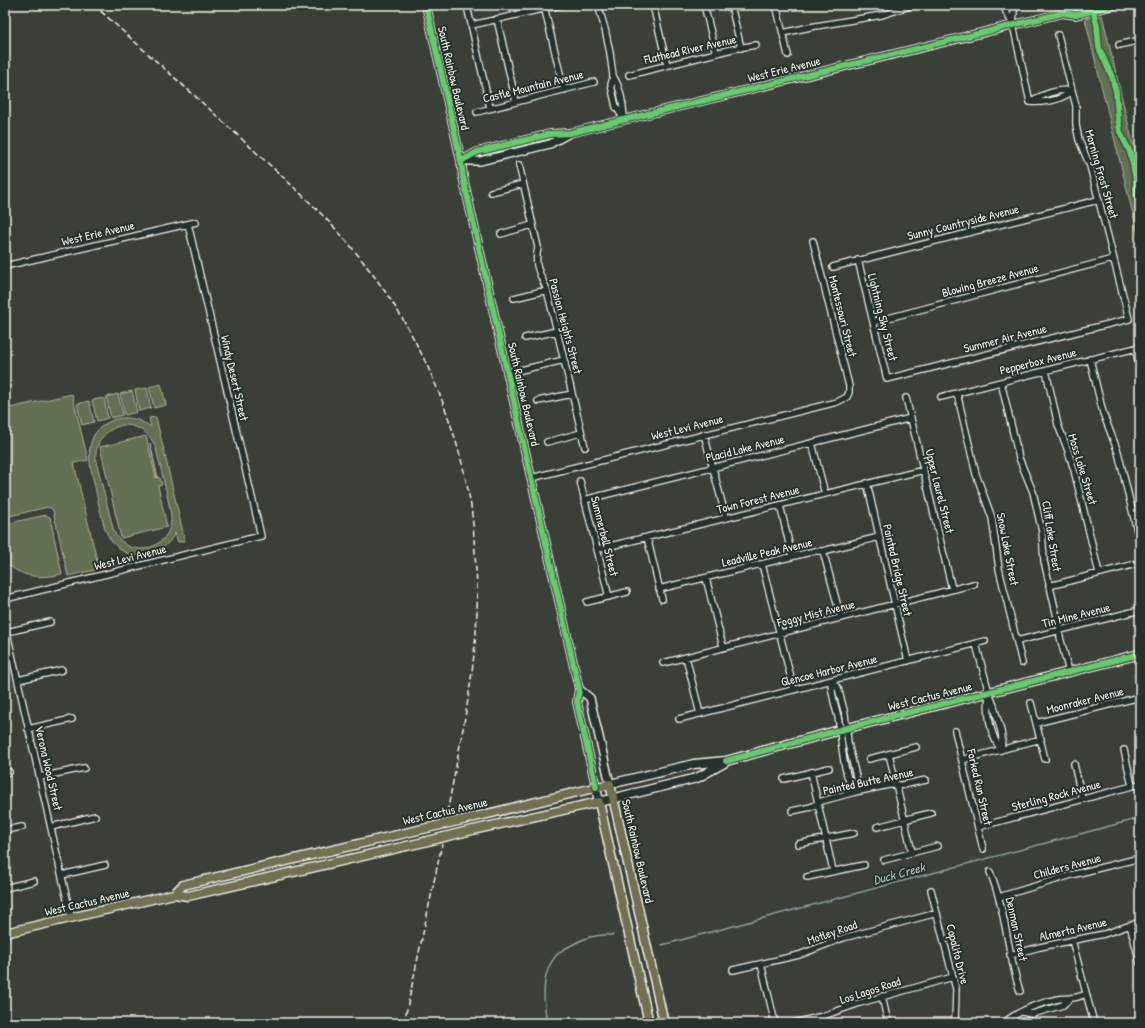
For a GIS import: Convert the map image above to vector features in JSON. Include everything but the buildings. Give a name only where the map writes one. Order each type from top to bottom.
[{"type":"main road","name":"West Cactus Avenue","points":[[174,894],[183,885],[467,819],[694,764],[726,761],[1140,654]]},
{"type":"main road","name":"West Cactus Avenue","points":[[5,933],[174,894],[188,896],[599,802],[700,776],[726,761]]},
{"type":"main road","name":"South Rainbow Boulevard","points":[[610,784],[664,1023]]},
{"type":"main road","name":"South Rainbow Boulevard","points":[[596,787],[649,1023]]},
{"type":"street","name":"South Rainbow Boulevard","points":[[426,5],[461,161],[463,176],[579,689],[576,702],[596,787]]},
{"type":"street","points":[[472,25],[545,7],[560,5]]},
{"type":"street","points":[[598,5],[608,42],[613,76],[618,83],[624,106],[624,119]]},
{"type":"street","points":[[653,5],[668,65]]},
{"type":"street","points":[[704,5],[716,53]]},
{"type":"street","points":[[731,5],[741,48]]},
{"type":"street","points":[[776,5],[788,56]]},
{"type":"street","points":[[783,33],[882,15],[913,5]]},
{"type":"street","points":[[1004,5],[1013,25],[1030,102],[1042,95],[1065,90],[1072,91]]},
{"type":"street","points":[[1013,5],[1013,25]]},
{"type":"street","name":"West Erie Avenue","points":[[1063,13],[1074,5]]},
{"type":"street","name":"West Erie Avenue","points":[[461,161],[477,152],[550,134],[570,132],[1063,13],[1076,15],[1114,5]]},
{"type":"street","points":[[467,6],[490,108]]},
{"type":"street","points":[[545,7],[564,90]]},
{"type":"street","points":[[497,19],[516,102]]},
{"type":"street","name":"Morning Frost Street","points":[[1058,35],[1076,106],[1076,125],[1079,140],[1090,166],[1129,319]]},
{"type":"street","points":[[1120,45],[1140,40]]},
{"type":"street","name":"Flathead River Avenue","points":[[629,75],[716,53],[756,45]]},
{"type":"street","name":"Castle Mountain Avenue","points":[[477,112],[594,82]]},
{"type":"street","name":"Passion Heights Street","points":[[519,165],[538,247],[536,267],[547,290],[584,447]]},
{"type":"street","points":[[491,192],[523,184]]},
{"type":"street","name":"Sunny Countryside Avenue","points":[[834,266],[1098,200]]},
{"type":"street","name":"West Erie Avenue","points":[[5,266],[196,222]]},
{"type":"street","name":"Windy Desert Street","points":[[188,224],[261,536]]},
{"type":"street","points":[[501,234],[532,225]]},
{"type":"street","name":"Montessouri Street","points":[[813,241],[849,386],[847,397]]},
{"type":"street","name":"Blowing Breeze Avenue","points":[[873,322],[1114,259]]},
{"type":"street","name":"Lightning Sky Street","points":[[858,260],[887,379]]},
{"type":"street","points":[[514,298],[547,290]]},
{"type":"street","name":"Summer Air Avenue","points":[[887,379],[1129,319]]},
{"type":"street","points":[[524,338],[557,331]]},
{"type":"street","points":[[1138,348],[1140,368]]},
{"type":"street","name":"Pepperbox Avenue","points":[[941,397],[1138,348]]},
{"type":"street","points":[[1090,359],[1104,413],[1118,452],[1140,543]]},
{"type":"street","points":[[508,373],[564,360]]},
{"type":"street","name":"Moss Lake Street","points":[[1046,370],[1058,425],[1068,448],[1100,573]]},
{"type":"street","name":"Cliff Lake Street","points":[[1001,382],[1019,458],[1033,492],[1040,518],[1044,561],[1060,630],[1060,637],[1070,672]]},
{"type":"street","name":"Snow Lake Street","points":[[957,393],[976,474],[992,518],[998,564],[1022,663]]},
{"type":"street","points":[[538,401],[572,394]]},
{"type":"street","name":"West Levi Avenue","points":[[531,478],[836,402],[847,397]]},
{"type":"street","name":"Upper Laurel Street","points":[[906,398],[952,589]]},
{"type":"street","name":"Placid Lake Avenue","points":[[584,500],[911,418]]},
{"type":"street","points":[[547,442],[581,433]]},
{"type":"street","points":[[704,434],[726,518]]},
{"type":"street","points":[[812,443],[825,494]]},
{"type":"street","name":"Town Forest Avenue","points":[[598,549],[924,470]]},
{"type":"street","name":"Summerbell Street","points":[[580,481],[609,597]]},
{"type":"street","name":"Painted Bridge Street","points":[[867,483],[908,661]]},
{"type":"street","points":[[780,505],[792,556]]},
{"type":"street","name":"West Levi Avenue","points":[[5,598],[261,536]]},
{"type":"street","points":[[647,537],[662,599]]},
{"type":"street","name":"Leadville Peak Avenue","points":[[660,589],[792,556],[815,551],[823,551],[879,537]]},
{"type":"street","points":[[823,551],[841,618]]},
{"type":"street","points":[[1049,586],[1140,563]]},
{"type":"street","points":[[762,564],[794,690]]},
{"type":"street","points":[[706,578],[723,647]]},
{"type":"street","name":"Foggy Mist Avenue","points":[[663,663],[974,584]]},
{"type":"street","points":[[587,602],[627,592]]},
{"type":"street","name":"Tin Mine Avenue","points":[[1017,641],[1140,610]]},
{"type":"street","points":[[7,632],[50,622]]},
{"type":"street","name":"Verona Wood Street","points":[[5,624],[71,917]]},
{"type":"street","name":"Glencoe Harbor Avenue","points":[[679,719],[985,641]]},
{"type":"street","points":[[976,644],[989,693],[987,709],[994,740],[1001,750]]},
{"type":"street","points":[[686,657],[700,714]]},
{"type":"street","points":[[18,680],[62,670]]},
{"type":"street","points":[[1138,676],[1140,689]]},
{"type":"street","points":[[831,681],[831,690],[843,730],[841,744],[847,773],[851,787],[855,792]]},
{"type":"street","name":"South Rainbow Boulevard","points":[[579,689],[590,698],[610,784]]},
{"type":"street","name":"Moonraker Avenue","points":[[1036,724],[1140,697]]},
{"type":"street","points":[[1031,703],[1045,759]]},
{"type":"street","points":[[28,729],[72,719]]},
{"type":"street","name":"Forked Run Street","points":[[955,731],[983,849]]},
{"type":"street","points":[[962,760],[1041,739]]},
{"type":"street","points":[[868,759],[916,747]]},
{"type":"street","points":[[1124,750],[1132,786]]},
{"type":"street","points":[[889,754],[912,852]]},
{"type":"street","points":[[1074,764],[1082,799]]},
{"type":"street","points":[[40,777],[84,768]]},
{"type":"street","points":[[784,779],[829,768]]},
{"type":"street","points":[[811,772],[833,871]]},
{"type":"street","name":"Painted Butte Avenue","points":[[792,811],[811,807],[822,801],[855,792],[889,785],[926,780]]},
{"type":"street","name":"Sterling Rock Avenue","points":[[978,827],[1140,784]]},
{"type":"street","points":[[877,827],[931,813]]},
{"type":"street","points":[[50,826],[94,816]]},
{"type":"street","points":[[5,830],[22,827]]},
{"type":"street","points":[[798,844],[854,833]]},
{"type":"street","points":[[884,860],[938,846]]},
{"type":"street","name":"Childers Avenue","points":[[999,897],[1075,874],[1140,858]]},
{"type":"street","points":[[62,875],[106,865]]},
{"type":"street","points":[[807,876],[864,865]]},
{"type":"street","name":"Denman Street","points":[[990,872],[999,897],[1005,922],[1010,956],[1020,991]]},
{"type":"street","points":[[5,888],[34,881]]},
{"type":"street","name":"Copalito Drive","points":[[931,890],[956,989],[955,1023]]},
{"type":"street","name":"Motley Road","points":[[734,970],[813,950],[842,938],[937,913]]},
{"type":"street","name":"Almerta Avenue","points":[[1010,956],[1072,940],[1104,934],[1140,922]]},
{"type":"street","points":[[1130,925],[1140,963]]},
{"type":"street","points":[[1072,940],[1094,1023]]},
{"type":"street","points":[[761,964],[775,1023]]},
{"type":"street","name":"Los Lagos Road","points":[[794,1023],[823,1016],[882,996],[953,978]]},
{"type":"street","points":[[1004,1023],[1009,1018],[1022,1012],[1032,1014],[1063,1005],[1071,998],[1086,994]]},
{"type":"street","points":[[882,996],[888,1023]]},
{"type":"green space","points":[[1102,15],[1140,173],[1140,243],[1085,19]]},
{"type":"green space","points":[[161,384],[166,405],[154,408],[149,387]]},
{"type":"green space","points":[[147,388],[151,408],[139,411],[135,390]]},
{"type":"green space","points":[[132,391],[137,412],[125,415],[120,394]]},
{"type":"green space","points":[[72,394],[88,460],[74,463],[99,569],[68,576],[53,510],[48,507],[5,517],[5,409]]},
{"type":"green space","points":[[118,394],[123,415],[111,418],[106,397]]},
{"type":"green space","points":[[104,398],[108,418],[97,421],[92,400]]},
{"type":"green space","points":[[89,401],[94,422],[82,425],[77,404]]},
{"type":"green space","points":[[156,417],[185,541],[178,542],[175,533],[168,543],[159,551],[149,555],[138,556],[128,554],[119,548],[111,540],[105,529],[91,468],[90,449],[96,432],[113,420],[127,418],[142,422],[151,427],[149,418]],"holes":[[[129,425],[144,431],[154,444],[171,516],[169,530],[162,540],[153,546],[141,549],[133,548],[125,544],[114,532],[96,461],[97,448],[106,433],[117,427]]]},
{"type":"green space","points":[[146,436],[156,478],[150,443],[158,478],[160,478],[162,485],[158,486],[167,527],[121,538],[100,447]]},
{"type":"green space","points":[[46,515],[50,517],[62,574],[39,577],[25,574],[11,567],[5,562],[5,524]]},
{"type":"waterway","name":"Duck Creek","points":[[662,945],[1140,818]]},
{"type":"waterway","name":"Duck Creek","points":[[547,1023],[544,994],[545,984],[549,966],[554,958],[561,951],[587,938],[602,935],[613,935]]},
{"type":"railway","points":[[94,5],[315,207],[340,234],[384,290],[402,318],[432,377],[456,441],[464,473],[472,512],[477,589],[476,636],[470,687],[447,814]]},
{"type":"railway","points":[[404,1023],[442,844]]},
{"type":"cycle path","points":[[426,5],[461,161],[463,177],[579,689],[577,702],[596,787]]},
{"type":"cycle path","points":[[1094,5],[1092,6],[1097,25],[1099,48],[1112,77],[1116,92],[1120,132],[1130,152],[1140,212]]},
{"type":"cycle path","points":[[461,161],[477,152],[550,134],[570,133],[1063,13],[1076,15],[1114,5]]},
{"type":"cycle path","points":[[726,761],[840,730],[1140,654]]}]
